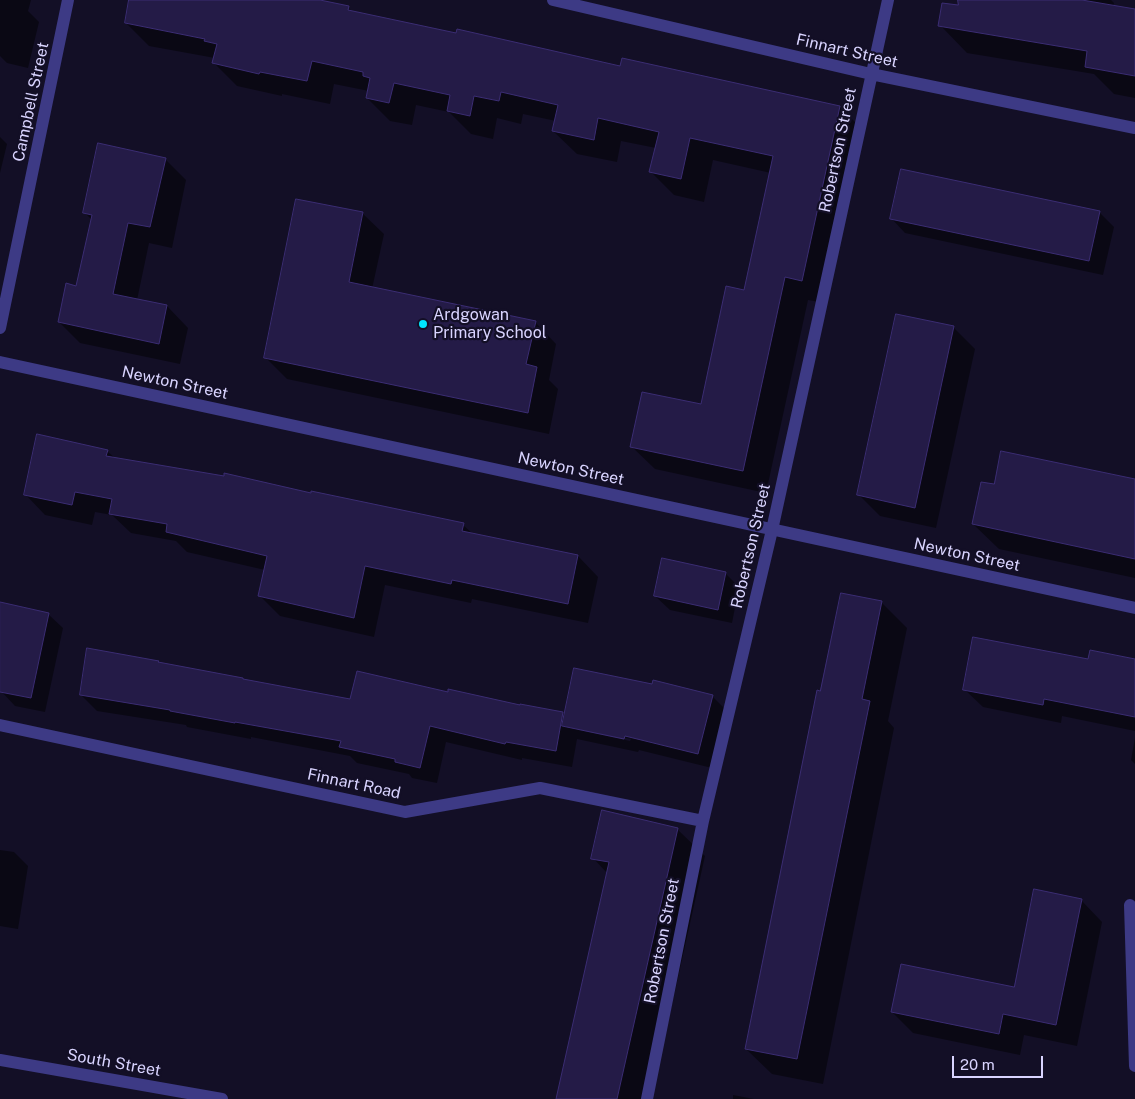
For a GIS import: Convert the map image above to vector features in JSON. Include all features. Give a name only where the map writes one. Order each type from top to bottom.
[{"type":"street","name":"Campbell Street","points":[[0,328],[68,0]]},
{"type":"street","name":"Finnart Street","points":[[553,0],[872,74],[1135,128]]},
{"type":"street","name":"Robertson Street","points":[[647,1099],[703,821],[772,530],[888,0]]},
{"type":"street","name":"Newton Street","points":[[0,362],[1135,608]]},
{"type":"street","name":"Finnart Road","points":[[0,726],[405,812],[540,788],[703,821]]},
{"type":"street","points":[[1130,905],[1135,1066]]},
{"type":"street","name":"South Street","points":[[0,1060],[222,1099]]},
{"type":"building","points":[[129,0],[320,0],[349,6],[348,10],[456,33],[457,29],[620,66],[622,58],[840,106],[802,281],[785,277],[743,471],[630,447],[642,392],[701,404],[726,286],[744,290],[773,156],[690,138],[681,179],[649,172],[659,132],[598,118],[594,140],[552,131],[558,105],[501,92],[499,101],[474,96],[470,116],[447,111],[450,95],[394,83],[389,103],[366,98],[370,78],[363,76],[363,72],[312,61],[307,81],[260,72],[259,74],[212,63],[217,44],[204,41],[205,39],[125,23]]},
{"type":"building","points":[[958,0],[1082,0],[1135,9],[1135,76],[1085,67],[1087,51],[938,26],[942,3],[958,5]]},
{"type":"building","points":[[98,143],[166,158],[150,227],[128,223],[113,294],[167,305],[159,344],[58,322],[66,283],[76,286],[92,215],[83,213]]},
{"type":"building","points":[[901,169],[1100,211],[1089,261],[890,219]]},
{"type":"building","name":"Ardgowan Primary School","points":[[296,199],[363,212],[349,282],[536,321],[526,364],[537,367],[528,413],[264,358]]},
{"type":"building","points":[[896,314],[954,326],[915,508],[857,495]]},
{"type":"building","points":[[37,434],[108,450],[106,456],[224,476],[224,473],[311,493],[311,491],[464,523],[462,531],[578,555],[568,604],[452,580],[451,584],[365,566],[354,618],[258,596],[267,556],[166,532],[167,524],[109,514],[112,499],[75,492],[72,505],[24,495]]},
{"type":"building","points":[[1001,451],[1135,479],[1135,559],[972,524],[981,482],[994,484]]},
{"type":"building","points":[[662,558],[726,572],[718,610],[654,596]]},
{"type":"building","points":[[841,593],[882,601],[862,699],[870,701],[797,1059],[745,1049],[817,690],[820,691]]},
{"type":"building","points":[[0,602],[49,613],[31,698],[0,692]]},
{"type":"building","points":[[973,637],[1088,659],[1090,650],[1135,659],[1135,717],[1044,699],[1043,705],[963,690]]},
{"type":"building","points":[[87,648],[350,699],[357,671],[448,692],[448,689],[520,705],[563,712],[556,751],[506,742],[505,744],[430,726],[420,768],[395,762],[395,759],[339,747],[341,741],[80,695]]},
{"type":"building","points":[[574,668],[652,684],[653,680],[713,695],[698,754],[625,736],[624,739],[562,726]]},
{"type":"building","points":[[602,810],[678,828],[617,1099],[556,1099],[609,862],[591,859]]},
{"type":"building","points":[[1034,889],[1082,899],[1056,1025],[1003,1014],[999,1034],[891,1012],[901,964],[1014,987]]},
{"type":"place","name":"Ardgowan Primary School","points":[[423,324]]}]
